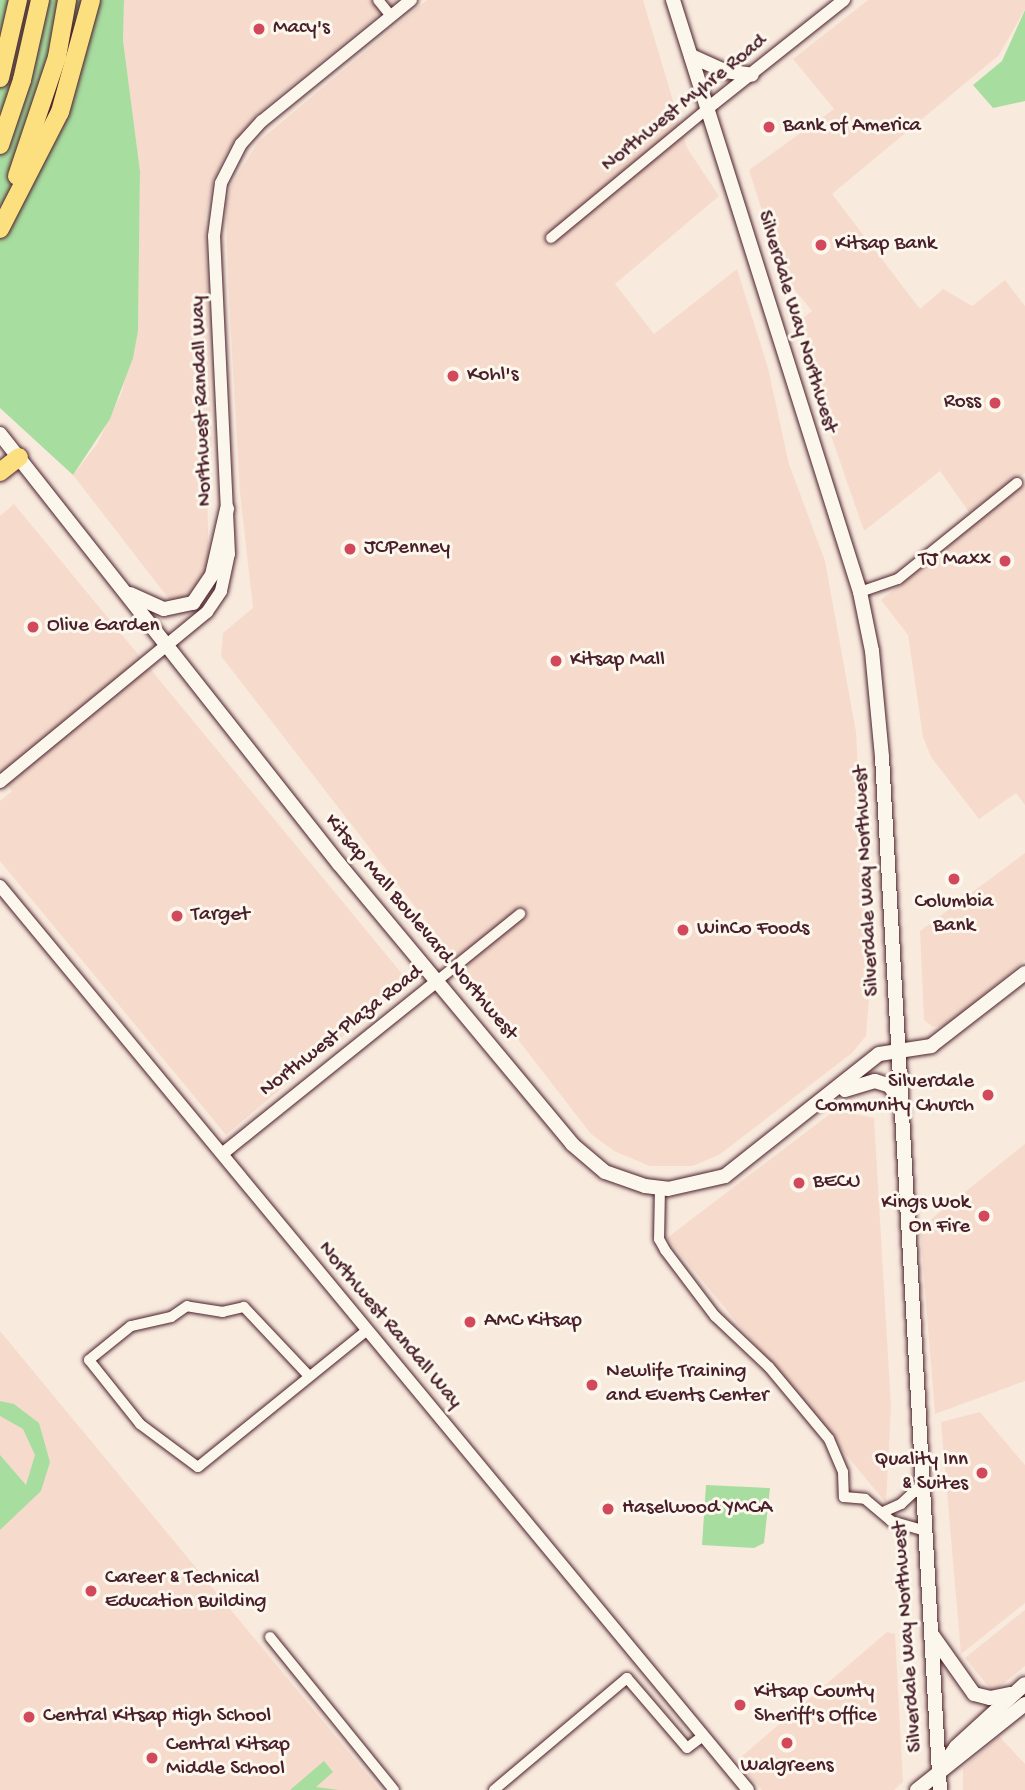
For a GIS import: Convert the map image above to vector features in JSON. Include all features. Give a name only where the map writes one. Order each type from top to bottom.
[{"type":"highway","points":[[0,78],[18,0]]},
{"type":"highway","points":[[0,145],[22,80],[40,0]]},
{"type":"highway","points":[[0,214],[34,136],[57,57],[67,0]]},
{"type":"highway","points":[[0,229],[60,112],[91,0]]},
{"type":"highway","points":[[0,472],[19,457]]},
{"type":"main road","name":"Silverdale Way Northwest","points":[[673,0],[860,592],[874,670],[883,757],[920,1486],[940,1790]]},
{"type":"main road","points":[[691,56],[725,71],[752,75]]},
{"type":"main road","name":"Kitsap Mall Boulevard Northwest","points":[[0,434],[164,643],[437,981],[585,1157],[617,1178],[660,1188],[691,1187],[731,1174],[879,1054],[897,1048]]},
{"type":"main road","points":[[126,592],[164,609],[193,603],[212,575],[227,509]]},
{"type":"main road","points":[[897,1048],[931,1046],[1025,973]]},
{"type":"main road","points":[[819,1104],[867,1081],[890,1086],[900,1102]]},
{"type":"main road","points":[[931,1634],[974,1694],[999,1698],[1021,1687]]},
{"type":"main road","points":[[938,1772],[956,1747],[1021,1687]]},
{"type":"main road","points":[[917,1790],[938,1772],[959,1760],[1025,1704]]},
{"type":"street","points":[[378,0],[391,16]]},
{"type":"street","name":"Northwest Randall Way","points":[[0,782],[164,643],[206,612],[221,591],[229,554],[214,236],[221,183],[241,144],[262,121],[411,0]]},
{"type":"street","name":"Northwest Myhre Road","points":[[551,238],[844,0]]},
{"type":"street","points":[[860,592],[898,579],[1017,482]]},
{"type":"street","name":"Northwest Randall Way","points":[[0,886],[748,1790]]},
{"type":"street","name":"Northwest Plaza Road","points":[[222,1154],[520,914]]},
{"type":"street","points":[[660,1188],[659,1239],[672,1261],[715,1316],[769,1367],[829,1439],[843,1472],[844,1497],[864,1499],[891,1521],[923,1530]]},
{"type":"street","points":[[309,1376],[244,1307],[223,1312],[187,1306],[171,1317],[131,1326],[89,1360],[140,1424],[198,1467],[367,1330]]},
{"type":"street","points":[[883,1512],[901,1504],[920,1486]]},
{"type":"street","points":[[270,1637],[394,1790]]},
{"type":"street","points":[[494,1790],[627,1678],[687,1748],[703,1736]]},
{"type":"shaded area","points":[[124,0],[396,0],[258,113],[226,153],[213,181],[205,219],[212,453],[206,454],[209,565],[200,586],[178,601],[169,599],[73,475],[97,444],[121,394],[138,331],[140,171],[123,40]]},
{"type":"shaded area","points":[[427,0],[643,0],[687,148],[719,196],[615,284],[654,334],[737,269],[768,368],[789,464],[825,561],[856,732],[870,986],[866,1036],[852,1053],[719,1155],[692,1166],[650,1166],[614,1151],[591,1134],[221,656],[223,633],[253,608],[240,493],[228,278],[226,203],[231,186],[258,142]]},
{"type":"shaded area","points":[[868,0],[1025,0],[1025,9],[999,55],[832,194],[920,309],[943,289],[972,306],[1005,280],[1025,306],[1025,473],[969,512],[940,471],[864,531],[816,392],[821,388],[798,322],[812,311],[783,276],[749,170],[834,109],[793,59]]},
{"type":"shaded area","points":[[1025,484],[1025,805],[1016,793],[979,819],[931,757],[923,737],[908,635],[881,600]]},
{"type":"shaded area","points":[[14,504],[408,981],[226,1135],[0,861],[0,801],[12,791],[0,776],[0,516]]},
{"type":"shaded area","points":[[1025,853],[1025,960],[948,1025],[933,1027],[924,1020],[920,931]]},
{"type":"shaded area","points":[[835,1110],[874,1118],[891,1407],[886,1503],[667,1238]]},
{"type":"shaded area","points":[[1025,1144],[1025,1381],[935,1414],[920,1228]]},
{"type":"shaded area","points":[[0,1331],[380,1790],[0,1790]]},
{"type":"shaded area","points":[[980,1412],[1025,1465],[1025,1603],[961,1654],[941,1422]]},
{"type":"shaded area","points":[[1025,1610],[1025,1666],[993,1692],[965,1658]]},
{"type":"shaded area","points":[[887,1632],[895,1634],[903,1782],[894,1790],[762,1790],[743,1768],[741,1757]]},
{"type":"shaded area","points":[[999,1736],[1025,1764],[1025,1790],[963,1790],[963,1768]]},
{"type":"green space","points":[[0,0],[124,0],[123,40],[140,171],[138,331],[133,358],[110,419],[73,475],[0,408]]},
{"type":"green space","points":[[1025,10],[1025,101],[993,108],[973,85],[1002,61]]},
{"type":"green space","points":[[0,1401],[14,1404],[39,1423],[50,1462],[41,1491],[0,1530],[0,1455],[26,1485],[35,1455],[23,1429],[0,1416]]},
{"type":"green space","points":[[706,1485],[770,1488],[764,1543],[754,1548],[702,1545]]},
{"type":"green space","points":[[324,1761],[333,1772],[316,1787],[339,1790],[290,1790]]},
{"type":"place","name":"Macy's","points":[[259,29]]},
{"type":"place","name":"Bank of America","points":[[769,127]]},
{"type":"place","name":"Kitsap Bank","points":[[821,245]]},
{"type":"place","name":"Kohl's","points":[[453,376]]},
{"type":"place","name":"Ross","points":[[995,403]]},
{"type":"place","name":"JCPenney","points":[[350,549]]},
{"type":"place","name":"TJ Maxx","points":[[1005,561]]},
{"type":"place","name":"Olive Garden","points":[[33,627]]},
{"type":"place","name":"Kitsap Mall","points":[[556,661]]},
{"type":"place","name":"Columbia Bank","points":[[954,879]]},
{"type":"place","name":"Target","points":[[177,916]]},
{"type":"place","name":"WinCo Foods","points":[[683,930]]},
{"type":"place","name":"Silverdale Community Church","points":[[988,1095]]},
{"type":"place","name":"BECU","points":[[799,1183]]},
{"type":"place","name":"Kings Wok On Fire","points":[[984,1216]]},
{"type":"place","name":"AMC Kitsap","points":[[470,1322]]},
{"type":"place","name":"Newlife Training and Events Center","points":[[592,1385]]},
{"type":"place","name":"Quality Inn & Suites","points":[[982,1473]]},
{"type":"place","name":"Haselwood YMCA","points":[[608,1509]]},
{"type":"place","name":"Career & Technical Education Building","points":[[91,1591]]},
{"type":"place","name":"Kitsap County Sheriff's Office","points":[[740,1705]]},
{"type":"place","name":"Central Kitsap High School","points":[[29,1717]]},
{"type":"place","name":"Walgreens","points":[[787,1743]]},
{"type":"place","name":"Central Kitsap Middle School","points":[[152,1758]]}]
